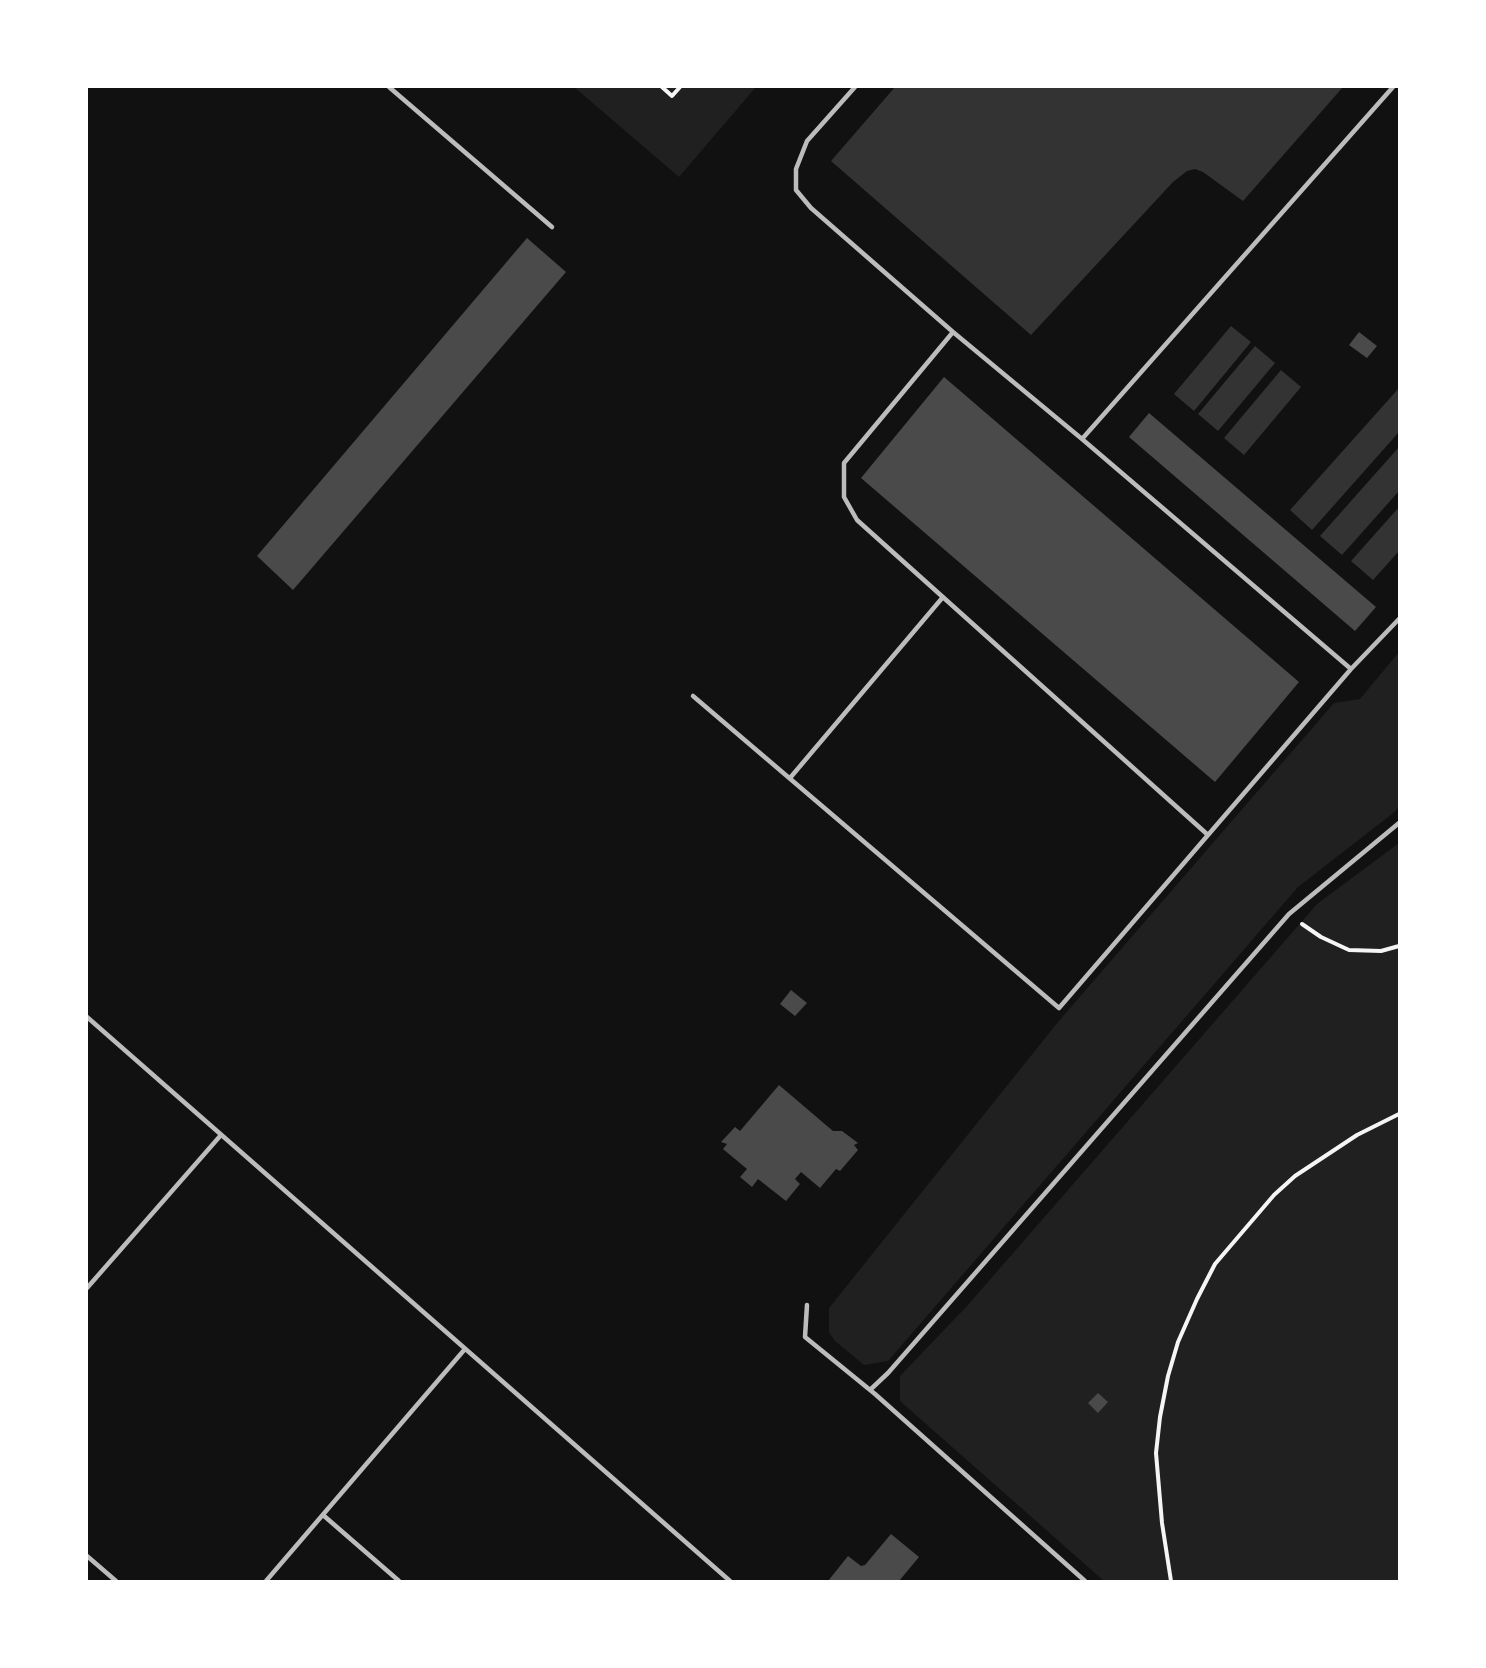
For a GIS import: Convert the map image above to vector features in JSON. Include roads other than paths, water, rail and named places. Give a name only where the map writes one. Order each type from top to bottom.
[{"type":"lane","points":[[389,87],[552,227]]},
{"type":"lane","points":[[855,87],[807,141],[796,169],[796,190],[811,208],[953,332],[1083,439],[1351,669]]},
{"type":"lane","points":[[1083,439],[1393,87]]},
{"type":"lane","points":[[953,332],[844,463],[844,497],[857,520],[1208,834]]},
{"type":"lane","points":[[789,778],[943,597]]},
{"type":"lane","points":[[693,696],[1059,1008],[1351,669],[1399,619]]},
{"type":"lane","points":[[870,1390],[888,1373],[1289,914],[1399,824]]},
{"type":"lane","points":[[87,1017],[730,1581]]},
{"type":"lane","points":[[87,1288],[221,1136]]},
{"type":"lane","points":[[807,1305],[805,1337],[870,1390],[1085,1581]]},
{"type":"lane","points":[[266,1581],[465,1349]]},
{"type":"lane","points":[[323,1515],[399,1581]]},
{"type":"lane","points":[[87,1556],[116,1581]]}]
